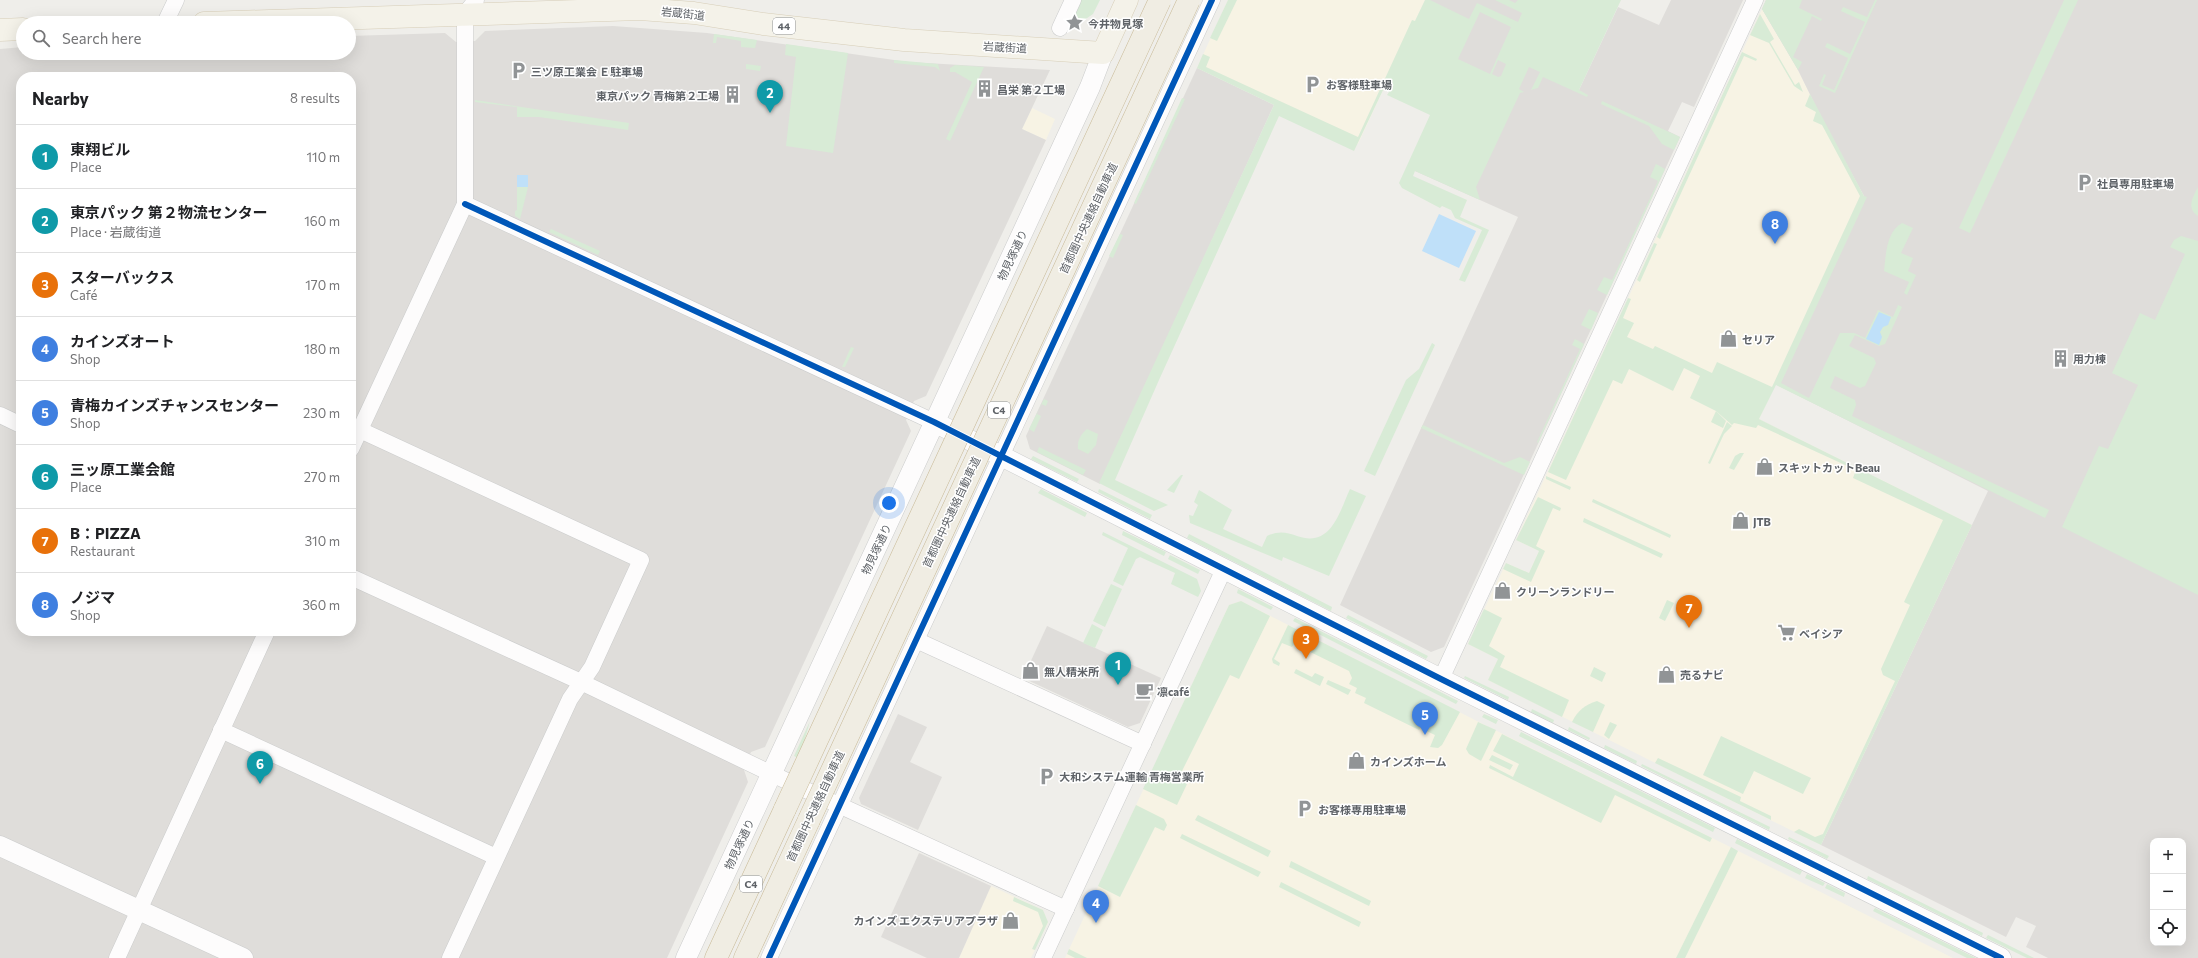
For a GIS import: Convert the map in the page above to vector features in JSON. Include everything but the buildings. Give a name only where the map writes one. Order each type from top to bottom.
[{"type":"highway","name":"C4","points":[[716,958],[1160,0]]},
{"type":"highway","name":"首都圏中央連絡自動車道","points":[[745,958],[1188,0]]},
{"type":"main road","points":[[1102,53],[1127,0]]},
{"type":"main road","name":"岩蔵街道","points":[[320,16],[470,7],[664,10],[904,40],[1102,53]]},
{"type":"main road","points":[[0,30],[16,29]]},
{"type":"street","points":[[168,16],[176,0]]},
{"type":"street","points":[[1060,28],[1073,0]]},
{"type":"street","points":[[769,958],[1212,0]]},
{"type":"street","points":[[1441,679],[1755,0]]},
{"type":"street","points":[[356,438],[465,204],[470,7]]},
{"type":"street","name":"物見塚通り","points":[[686,958],[1090,87],[1102,53]]},
{"type":"street","points":[[465,204],[934,422],[1441,679],[2002,958]]},
{"type":"street","points":[[0,415],[16,423]]},
{"type":"street","points":[[360,430],[641,560],[592,667],[570,698],[450,958]]},
{"type":"street","points":[[1043,958],[1224,569]]},
{"type":"street","points":[[356,579],[581,682],[839,805],[1066,909]]},
{"type":"street","points":[[116,958],[265,636]]},
{"type":"street","points":[[916,640],[1143,744]]},
{"type":"street","points":[[221,730],[496,857]]},
{"type":"street","points":[[0,846],[243,958]]},
{"type":"shaded area","name":"お客様駐車場","points":[[1228,0],[1425,0],[1358,144],[1197,68]]},
{"type":"shaded area","points":[[1425,0],[1560,0],[1579,90],[1618,7],[1659,25],[1671,0],[1743,0],[1694,107],[1682,102],[1668,131],[1680,137],[1444,647],[1431,652],[1340,605],[1518,217],[1415,171],[1443,112]]},
{"type":"shaded area","points":[[1766,0],[2198,0],[2198,958],[2048,958],[2026,947],[2036,926],[2016,917],[2006,937],[1821,845],[1988,491],[1777,385],[1864,196],[1824,123],[1798,70],[1762,9]]},
{"type":"shaded area","points":[[1762,9],[1798,70],[1824,123],[1864,196],[1759,419],[1972,525],[1821,845],[1488,680],[1498,659],[1468,644],[1506,563],[1529,573],[1539,551],[1516,540]]},
{"type":"shaded area","points":[[613,26],[707,33],[908,62],[1050,70],[1022,129],[1046,140],[926,396],[914,401],[906,420],[911,431],[765,747],[751,752],[744,770],[748,782],[667,958],[0,958],[0,49],[16,48],[16,60],[356,60],[356,36],[445,33],[456,42],[475,41],[485,31]]},
{"type":"shaded area","points":[[1197,68],[1274,105],[1100,484],[1030,449],[1026,436]]},
{"type":"shaded area","points":[[1032,108],[1055,119],[1046,140],[1022,129]]},
{"type":"shaded area","name":"カインズホーム","points":[[1241,601],[1477,721],[1953,958],[1065,958],[1229,605]]},
{"type":"shaded area","points":[[1047,626],[1161,678],[1140,723],[1128,727],[1023,678]]},
{"type":"shaded area","points":[[898,714],[927,727],[910,762],[942,777],[918,830],[861,804],[859,798]]},
{"type":"shaded area","points":[[919,853],[991,886],[959,958],[927,958],[881,937]]},
{"type":"shaded area","name":"カインズ エクステリアプラザ","points":[[991,886],[1043,910],[1048,923],[1031,958],[959,958]]},
{"type":"green space","name":"今井物見塚","points":[[1080,0],[1100,0],[1093,14],[1065,33]]},
{"type":"green space","points":[[1228,0],[1237,0],[1217,41],[1210,38]]},
{"type":"green space","points":[[1425,0],[1430,0],[1469,19],[1477,3],[1518,22],[1522,13],[1495,0],[1509,0],[1515,3],[1518,0],[1621,0],[1579,90],[1588,95],[1587,97],[1543,77],[1538,88],[1531,90],[1540,72],[1529,67],[1519,89],[1524,92],[1520,93],[1476,187],[1480,200],[1415,171],[1413,176],[1467,200],[1460,217],[1489,230],[1465,282],[1459,280],[1482,230],[1455,218],[1451,210],[1442,206],[1440,208],[1402,188],[1399,183],[1430,115],[1387,95],[1389,92],[1385,86],[1354,151],[1279,116],[1115,480],[1168,505],[1154,511],[1099,483],[1274,105],[1197,68],[1203,54],[1210,57],[1206,67],[1358,137],[1412,20],[1415,21]],"holes":[[[1480,12],[1511,27],[1490,74],[1458,59]],[[1498,60],[1506,64],[1501,76],[1498,77],[1492,74]]]},
{"type":"green space","points":[[1766,0],[1802,0],[1799,8],[1822,19],[1821,21],[1812,16],[1793,57],[1802,62],[1798,70],[1762,9]]},
{"type":"green space","points":[[1875,0],[1877,0],[1835,93],[1819,86],[1824,74],[1826,75],[1822,85],[1834,90],[1848,58],[1825,47],[1827,43],[1850,54],[1865,22],[1841,11],[1843,7],[1867,17]]},
{"type":"green space","points":[[2064,0],[2078,0],[1970,233],[1959,228]]},
{"type":"green space","points":[[1760,14],[1774,39],[1770,42],[1795,85],[1799,82],[1803,92],[1794,86],[1769,43],[1750,35]]},
{"type":"green space","points":[[714,34],[757,40],[755,48],[741,47],[741,41],[717,37],[716,43],[713,43]]},
{"type":"green space","points":[[786,44],[848,53],[833,153],[786,146],[796,57],[785,55]]},
{"type":"green space","points":[[1742,52],[1757,59],[1756,61],[1744,56],[1660,239],[1657,237]]},
{"type":"green space","points":[[894,60],[938,64],[940,71],[935,67],[894,63]]},
{"type":"green space","points":[[746,64],[761,66],[760,71],[746,69]]},
{"type":"green space","points":[[955,65],[984,67],[950,141],[946,139],[972,82],[955,72],[950,72],[950,68]]},
{"type":"green space","points":[[1810,94],[1864,196],[1867,197],[1781,383],[1809,398],[1840,333],[1854,333],[1865,338],[1878,310],[1893,317],[1898,305],[1902,307],[1885,344],[1879,346],[1855,335],[1849,346],[1874,358],[1876,363],[1865,386],[1860,388],[1835,376],[1830,388],[1855,400],[1856,405],[1852,416],[2049,510],[2045,518],[1776,385],[1759,419],[1972,525],[1821,845],[1794,832],[1799,829],[1815,837],[1823,834],[1895,681],[1883,675],[1881,669],[1910,605],[1904,602],[1943,520],[1853,478],[1856,470],[1758,425],[1756,428],[1734,423],[1732,425],[1716,411],[1690,398],[1700,376],[1684,368],[1673,391],[1629,369],[1622,384],[1613,380],[1566,480],[1548,472],[1628,298],[1631,299],[1623,318],[1634,323],[1627,337],[1653,349],[1655,346],[1712,373],[1717,362],[1772,387],[1860,196],[1822,125],[1813,121],[1816,112],[1805,106]]},
{"type":"green space","points":[[1182,98],[1185,99],[1136,204],[1134,203]]},
{"type":"green space","points":[[475,100],[629,123],[628,130],[539,117],[517,117],[517,107],[475,102]]},
{"type":"green space","points":[[1602,101],[1680,137],[1674,150],[1662,144],[1649,126],[1601,104]]},
{"type":"green space","points":[[1656,164],[1665,169],[1607,295],[1597,290],[1604,277],[1612,280],[1658,181],[1650,177]]},
{"type":"green space","points":[[517,187],[528,187],[520,219],[515,216],[515,211],[517,210]]},
{"type":"green space","points":[[2198,187],[2198,216],[2194,213],[2191,206]]},
{"type":"green space","points":[[1902,223],[1913,228],[1901,253],[1913,258],[1908,271],[1916,275],[1907,295],[1904,293],[1909,282],[1884,271],[1886,251],[1890,238],[1897,227]]},
{"type":"green space","points":[[551,229],[600,251],[598,255],[549,232]]},
{"type":"green space","points":[[1120,234],[1123,235],[1113,258],[1109,256]]},
{"type":"green space","points":[[2181,236],[2198,241],[2198,595],[2062,527],[2099,446],[2108,449],[2138,385],[2112,373],[2140,313],[2155,320],[2185,254],[2170,247],[2174,240]]},
{"type":"green space","points":[[1654,243],[1657,244],[1640,282],[1637,280]]},
{"type":"green space","points":[[1589,309],[1598,313],[1591,330],[1581,325]]},
{"type":"green space","points":[[1575,339],[1584,344],[1538,443],[1537,442],[1580,349],[1572,345]]},
{"type":"green space","points":[[1432,343],[1435,345],[1375,476],[1364,471],[1406,380],[1419,369]]},
{"type":"green space","points":[[851,347],[854,348],[845,367],[842,367]]},
{"type":"green space","points":[[1044,399],[1048,401],[1046,406],[1041,404]]},
{"type":"green space","points":[[1039,409],[1037,414],[1041,416],[1034,432],[1029,429]]},
{"type":"green space","points":[[1716,411],[1726,421],[1723,428],[1711,422]]},
{"type":"green space","points":[[1727,422],[1732,426],[1724,434],[1710,464],[1708,463]]},
{"type":"green space","points":[[1423,425],[1504,463],[1520,457],[1530,462],[1524,475],[1421,428]]},
{"type":"green space","points":[[1087,429],[1098,434],[1096,445],[1088,454],[1078,449],[1080,438]]},
{"type":"green space","points":[[1039,447],[1086,470],[1083,475],[1037,452]]},
{"type":"green space","points":[[1740,453],[1744,453],[1734,470],[1729,468],[1735,456]]},
{"type":"green space","points":[[1033,456],[1079,479],[1077,482],[1031,459]]},
{"type":"green space","points":[[1181,475],[1183,475],[1174,493],[1167,490]]},
{"type":"green space","points":[[1546,476],[1571,487],[1570,490],[1546,479]]},
{"type":"green space","points":[[1041,489],[1087,513],[1085,517],[1038,493]]},
{"type":"green space","points":[[1099,489],[1152,515],[1150,519],[1098,492]]},
{"type":"green space","points":[[1350,489],[1366,496],[1329,576],[1283,557],[1282,561],[1190,523],[1189,515],[1193,516],[1198,505],[1194,502],[1199,490],[1232,510],[1223,529],[1262,547],[1267,536],[1275,533],[1286,533],[1309,538],[1318,537],[1326,533],[1332,526]]},
{"type":"green space","points":[[1538,497],[1561,508],[1560,511],[1553,508],[1536,546],[1545,551],[1531,582],[1503,569],[1506,563],[1529,573],[1539,551],[1516,540]]},
{"type":"green space","points":[[1593,499],[1671,535],[1670,538],[1592,502]]},
{"type":"green space","points":[[1584,518],[1663,554],[1661,558],[1583,522]]},
{"type":"green space","points":[[1123,531],[1166,552],[1164,556],[1122,535]]},
{"type":"green space","points":[[1103,532],[1197,579],[1201,591],[1198,597],[1171,584],[1175,573],[1140,557],[1136,559],[1123,586],[1113,581],[1128,548],[1102,535]]},
{"type":"green space","points":[[1189,534],[1332,607],[1331,611],[1187,538]]},
{"type":"green space","points":[[1170,555],[1200,570],[1198,574],[1168,559]]},
{"type":"green space","points":[[1111,584],[1122,589],[1105,627],[1093,621]]},
{"type":"green space","points":[[1238,589],[1273,607],[1271,610],[1237,593]]},
{"type":"green space","points":[[1667,600],[1674,603],[1665,621],[1659,618]]},
{"type":"green space","points":[[1241,601],[1270,616],[1239,679],[1230,675],[1178,779],[1187,784],[1177,805],[1143,789],[1229,605]]},
{"type":"green space","points":[[1484,609],[1502,618],[1489,646],[1505,656],[1500,667],[1569,700],[1562,717],[1488,680],[1498,659],[1468,644]]},
{"type":"green space","points":[[1348,615],[1428,656],[1426,659],[1346,618]]},
{"type":"green space","points":[[1295,618],[1458,701],[1456,704],[1293,621]]},
{"type":"green space","points":[[1092,624],[1103,630],[1095,648],[1083,643]]},
{"type":"green space","points":[[1288,625],[1460,712],[1442,745],[1438,748],[1430,747],[1435,735],[1420,728],[1419,730],[1364,703],[1366,698],[1355,693],[1357,688],[1349,684],[1352,678],[1349,671],[1294,644],[1292,647],[1282,643],[1274,659],[1280,663],[1279,666],[1273,663],[1272,659]]},
{"type":"green space","points":[[1594,667],[1606,673],[1602,682],[1590,676]]},
{"type":"green space","points":[[1296,669],[1312,677],[1315,673],[1324,677],[1320,686],[1294,673]]},
{"type":"green space","points":[[1465,676],[1509,697],[1508,700],[1464,678]]},
{"type":"green space","points":[[1328,680],[1351,690],[1348,695],[1326,684]]},
{"type":"green space","points":[[1597,701],[1605,705],[1593,732],[1572,722],[1582,708]]},
{"type":"green space","points":[[1532,709],[1554,720],[1553,723],[1531,712]]},
{"type":"green space","points":[[1484,714],[1498,720],[1496,724],[1482,717]]},
{"type":"green space","points":[[810,721],[799,761],[798,758],[794,756]]},
{"type":"green space","points":[[1478,722],[1496,730],[1481,761],[1469,754],[1466,749]]},
{"type":"green space","points":[[1610,722],[1617,725],[1609,739],[1604,735]]},
{"type":"green space","points":[[1569,727],[1590,738],[1589,740],[1568,730]]},
{"type":"green space","points":[[1521,732],[1715,828],[1713,832],[1519,736]]},
{"type":"green space","points":[[1502,734],[1712,838],[1710,842],[1615,795],[1601,823],[1489,768],[1490,765],[1513,777],[1519,764],[1493,751]]},
{"type":"green space","points":[[1721,736],[1811,778],[1803,794],[1754,771],[1743,794],[1703,775]]},
{"type":"green space","points":[[1605,745],[1637,761],[1636,764],[1604,748]]},
{"type":"green space","points":[[1492,755],[1513,765],[1510,770],[1489,760]]},
{"type":"green space","points":[[1658,758],[1741,797],[1740,801],[1771,816],[1771,820],[1655,763]]},
{"type":"green space","points":[[1642,764],[1770,827],[1769,830],[1641,766]]},
{"type":"green space","points":[[1136,805],[1164,819],[1167,825],[1164,831],[1155,827],[1120,897],[1098,886]]},
{"type":"green space","points":[[1198,815],[1271,851],[1268,857],[1195,820]]},
{"type":"green space","points":[[1182,834],[1261,872],[1258,877],[1180,838]]},
{"type":"green space","points":[[1789,837],[1829,856],[1827,859],[1788,839]]},
{"type":"green space","points":[[1737,839],[1802,871],[1800,875],[1735,843]]},
{"type":"green space","points":[[1731,847],[1738,851],[1685,958],[1676,958]]},
{"type":"green space","points":[[1291,861],[1371,901],[1369,906],[1289,867]]},
{"type":"green space","points":[[1807,874],[1825,883],[1823,886],[1805,878]]},
{"type":"green space","points":[[1868,876],[1983,933],[1982,936],[1867,879]]},
{"type":"green space","points":[[1281,882],[1361,922],[1359,927],[1279,887]]},
{"type":"green space","points":[[1827,884],[1845,893],[1844,897],[1825,888]]},
{"type":"green space","points":[[1014,897],[1043,910],[1048,922],[1035,950],[1032,949],[1043,926],[1038,912],[1013,901]]},
{"type":"green space","points":[[1875,908],[1976,958],[1967,958],[1873,911]]},
{"type":"green space","points":[[1988,935],[2034,958],[2027,958],[1986,938]]},
{"type":"green space","points":[[1069,949],[1087,958],[1075,958],[1067,954]]},
{"type":"water","points":[[517,175],[528,175],[528,187],[517,187]]},
{"type":"water","points":[[1439,214],[1476,231],[1459,268],[1422,251]]},
{"type":"water","points":[[1879,312],[1891,317],[1888,325],[1883,327],[1880,332],[1882,337],[1879,345],[1866,339]]},
{"type":"cycle path","points":[[769,958],[1212,0]]},
{"type":"cycle path","points":[[465,204],[934,422],[1441,679],[2001,958]]},
{"type":"place","name":"今井物見塚","points":[[1075,23]]},
{"type":"place","name":"三ツ原工業会 Ｅ駐車場","points":[[518,71]]},
{"type":"place","name":"お客様駐車場","points":[[1313,84]]},
{"type":"place","name":"昌栄 第２工場","points":[[984,89]]},
{"type":"place","name":"東京パック 青梅第２工場","points":[[732,95]]},
{"type":"place","name":"東京パック 第２物流センター","points":[[770,113]]},
{"type":"place","name":"社員専用駐車場","points":[[2084,183]]},
{"type":"place","name":"ノジマ","points":[[1775,244]]},
{"type":"place","name":"セリア","points":[[1729,339]]},
{"type":"place","name":"用力棟","points":[[2060,358]]},
{"type":"place","name":"スキットカットBeau","points":[[1765,467]]},
{"type":"place","name":"JTB","points":[[1740,521]]},
{"type":"place","name":"クリーンランドリー","points":[[1503,591]]},
{"type":"place","name":"B：PIZZA","points":[[1689,628]]},
{"type":"place","name":"ベイシア","points":[[1786,633]]},
{"type":"place","name":"スターバックス","points":[[1306,659]]},
{"type":"place","name":"無人精米所","points":[[1031,671]]},
{"type":"place","name":"売るナビ","points":[[1667,674]]},
{"type":"place","name":"東翔ビル","points":[[1118,685]]},
{"type":"place","name":"凛café","points":[[1144,691]]},
{"type":"place","name":"青梅カインズチャンスセンター","points":[[1425,735]]},
{"type":"place","name":"カインズホーム","points":[[1357,761]]},
{"type":"place","name":"大和システム運輸 青梅営業所","points":[[1046,776]]},
{"type":"place","name":"三ッ原工業会館","points":[[260,784]]},
{"type":"place","name":"お客様専用駐車場","points":[[1305,809]]},
{"type":"place","name":"カインズ エクステリアプラザ","points":[[1011,920]]},
{"type":"place","name":"カインズオート","points":[[1096,923]]}]
